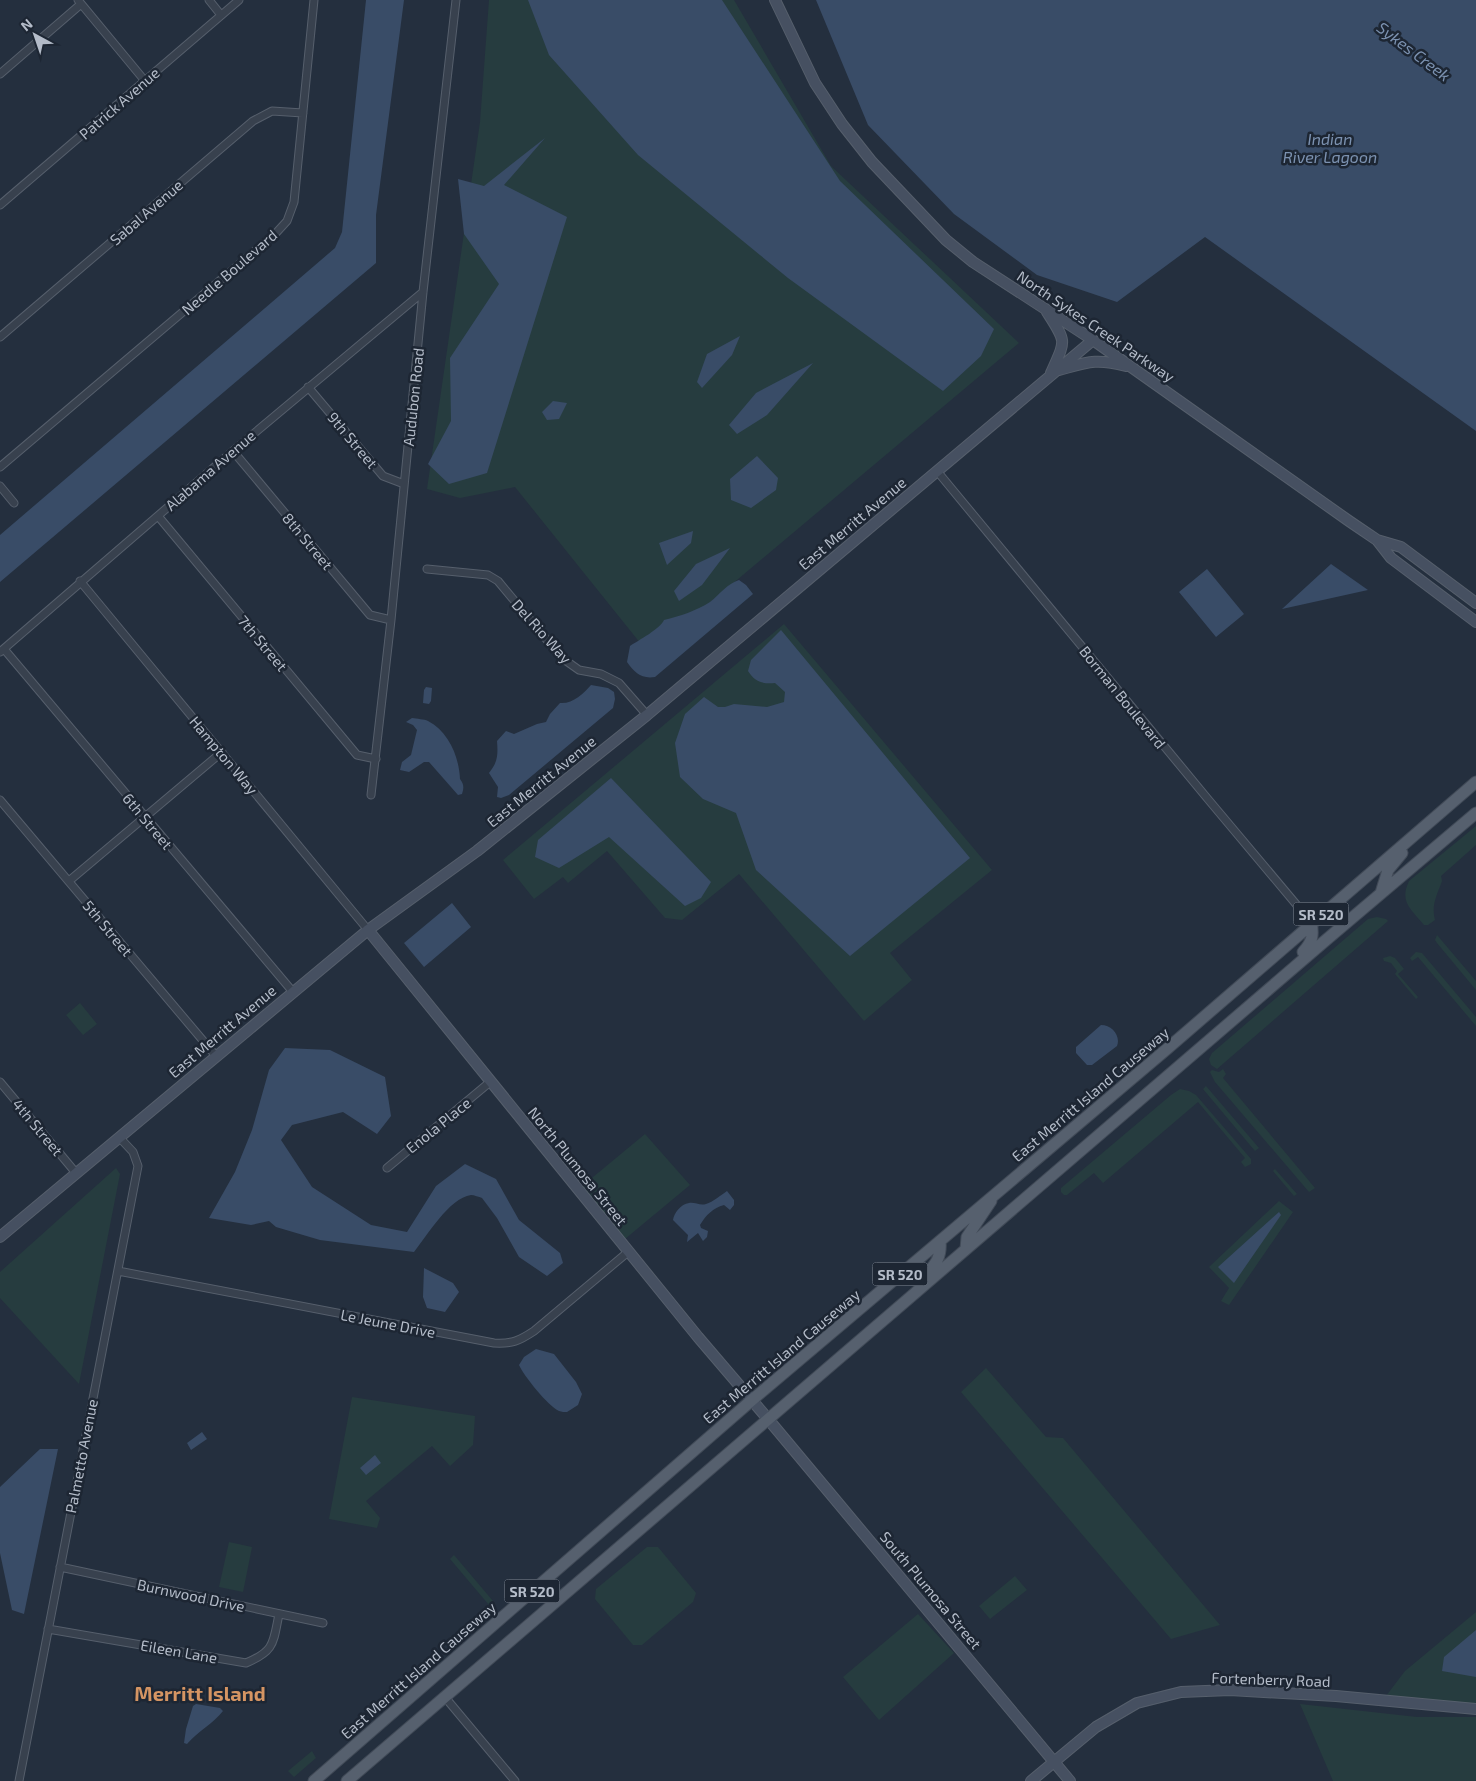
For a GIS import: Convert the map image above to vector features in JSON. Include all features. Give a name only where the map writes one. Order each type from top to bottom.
[{"type":"main road","name":"East Merritt Island Causeway","points":[[314,1781],[752,1400],[1168,1048],[1311,922],[1476,782]]},
{"type":"main road","name":"SR 520","points":[[347,1781],[1476,812]]},
{"type":"main road","points":[[1381,893],[1388,870],[1396,858],[1433,820]]},
{"type":"main road","points":[[1283,977],[1312,942],[1314,933],[1311,922]]},
{"type":"main road","points":[[966,1249],[967,1236],[982,1217],[996,1193]]},
{"type":"main road","points":[[906,1301],[936,1263],[941,1252],[940,1241]]},
{"type":"main road","points":[[326,1781],[335,1762]]},
{"type":"street","points":[[209,0],[221,15]]},
{"type":"street","name":"Patrick Avenue","points":[[0,205],[239,0]]},
{"type":"street","name":"Needle Boulevard","points":[[0,467],[276,233],[287,221],[294,202],[314,0]]},
{"type":"street","name":"Audubon Road","points":[[371,795],[391,620],[423,292],[456,0]]},
{"type":"street","name":"North Sykes Creek Parkway","points":[[774,0],[815,83],[842,124],[872,162],[946,240],[973,262],[1093,340],[1377,540],[1401,547],[1476,603]]},
{"type":"street","points":[[0,74],[79,2],[145,81]]},
{"type":"street","name":"Sabal Avenue","points":[[0,337],[253,121],[272,111],[303,113]]},
{"type":"street","name":"Alabama Avenue","points":[[2,650],[308,387],[423,292]]},
{"type":"street","points":[[1045,309],[1063,340],[1063,346],[1052,374]]},
{"type":"street","name":"East Merritt Avenue","points":[[0,1237],[368,930],[477,851],[646,715],[1093,340]]},
{"type":"street","points":[[1052,374],[1094,361],[1108,361],[1133,368]]},
{"type":"street","name":"9th Street","points":[[308,387],[383,476],[404,484]]},
{"type":"street","name":"8th Street","points":[[233,451],[370,615],[391,620]]},
{"type":"street","name":"Borman Boulevard","points":[[937,471],[1311,922]]},
{"type":"street","points":[[0,486],[14,503]]},
{"type":"street","name":"7th Street","points":[[158,516],[357,755],[376,759]]},
{"type":"street","points":[[1377,540],[1392,558],[1476,622]]},
{"type":"street","name":"Del Rio Way","points":[[427,569],[488,575],[498,581],[562,658],[579,670],[601,674],[619,683],[646,715]]},
{"type":"street","name":"Hampton Way","points":[[80,582],[368,930]]},
{"type":"street","name":"6th Street","points":[[2,650],[293,992]]},
{"type":"street","points":[[69,881],[143,816],[222,752]]},
{"type":"street","name":"5th Street","points":[[0,800],[216,1056]]},
{"type":"street","name":"North Plumosa Street","points":[[368,930],[628,1252],[768,1419]]},
{"type":"street","name":"4th Street","points":[[0,1082],[76,1173]]},
{"type":"street","name":"Enola Place","points":[[386,1168],[490,1082]]},
{"type":"street","name":"Palmetto Avenue","points":[[18,1781],[138,1166],[133,1152],[119,1137]]},
{"type":"street","name":"Le Jeune Drive","points":[[118,1271],[508,1344],[520,1340],[534,1331],[628,1252]]},
{"type":"street","name":"South Plumosa Street","points":[[768,1419],[1070,1781]]},
{"type":"street","name":"Burnwood Drive","points":[[60,1567],[323,1623]]},
{"type":"street","name":"Eileen Lane","points":[[48,1629],[246,1663],[258,1658],[273,1645],[279,1614]]},
{"type":"street","name":"Fortenberry Road","points":[[1032,1781],[1096,1727],[1137,1704],[1181,1692],[1230,1690],[1336,1696],[1476,1709]]},
{"type":"street","points":[[444,1696],[515,1781]]},
{"type":"green space","points":[[489,0],[734,0],[831,166],[1019,343],[649,654],[515,487],[460,498],[427,489],[480,122]]},
{"type":"green space","points":[[784,624],[992,870],[890,953],[912,980],[864,1021],[739,874],[682,920],[665,918],[607,851],[568,883],[563,877],[534,899],[503,860]]},
{"type":"green space","points":[[1476,826],[1476,845],[1441,876],[1442,881],[1434,905],[1435,920],[1428,925],[1424,925],[1411,910],[1406,900],[1405,894],[1409,881]]},
{"type":"green space","points":[[1377,917],[1388,921],[1217,1069],[1211,1065],[1209,1059],[1212,1053],[1368,919]]},
{"type":"green space","points":[[1437,935],[1476,981],[1476,990],[1437,943],[1435,940]]},
{"type":"green space","points":[[1416,952],[1422,953],[1476,1017],[1476,1026],[1418,957],[1412,961],[1410,958]]},
{"type":"green space","points":[[1390,956],[1395,958],[1404,969],[1398,974],[1418,997],[1416,999],[1395,974],[1397,971],[1391,963],[1384,961],[1383,958]]},
{"type":"green space","points":[[80,1003],[97,1024],[83,1035],[66,1015]]},
{"type":"green space","points":[[1223,1069],[1226,1074],[1223,1078],[1315,1188],[1309,1192],[1215,1082],[1210,1072],[1212,1070],[1219,1072]]},
{"type":"green space","points":[[1206,1086],[1259,1148],[1255,1151],[1203,1089]]},
{"type":"green space","points":[[1180,1089],[1196,1095],[1251,1159],[1251,1164],[1245,1167],[1241,1162],[1245,1158],[1198,1102],[1103,1183],[1094,1173],[1067,1195],[1061,1192],[1061,1188]]},
{"type":"green space","points":[[645,1134],[690,1185],[625,1239],[581,1187]]},
{"type":"green space","points":[[116,1168],[120,1174],[79,1384],[0,1298],[0,1272]]},
{"type":"green space","points":[[1275,1169],[1297,1194],[1294,1196],[1273,1171]]},
{"type":"green space","points":[[1279,1201],[1293,1212],[1229,1305],[1221,1301],[1229,1288],[1209,1267]]},
{"type":"green space","points":[[986,1368],[1046,1437],[1063,1438],[1220,1625],[1171,1639],[961,1392]]},
{"type":"green space","points":[[352,1397],[475,1416],[473,1445],[450,1466],[432,1446],[366,1501],[380,1518],[377,1528],[329,1519]]},
{"type":"green space","points":[[229,1542],[252,1547],[243,1592],[219,1587]]},
{"type":"green space","points":[[647,1547],[658,1547],[696,1593],[693,1602],[642,1645],[633,1645],[595,1599],[596,1589]]},
{"type":"green space","points":[[454,1555],[493,1601],[489,1605],[450,1559]]},
{"type":"green space","points":[[1015,1576],[1027,1590],[990,1619],[979,1606]]},
{"type":"green space","points":[[1476,1612],[1476,1704],[1386,1696],[1405,1671]]},
{"type":"green space","points":[[918,1614],[954,1653],[879,1720],[843,1677]]},
{"type":"green space","points":[[1300,1704],[1417,1717],[1476,1717],[1476,1781],[1333,1781]]},
{"type":"green space","points":[[312,1751],[316,1758],[294,1777],[288,1771]]},
{"type":"water","points":[[366,0],[404,0],[376,215],[376,263],[0,582],[0,535],[335,248],[342,232]]},
{"type":"water","points":[[528,0],[722,0],[840,181],[994,329],[981,356],[943,391],[788,278],[638,155],[549,55]]},
{"type":"water","name":"Indian River Lagoon","points":[[816,0],[1476,0],[1476,431],[1205,237],[1117,302],[1037,275],[954,214],[868,125]]},
{"type":"water","points":[[545,138],[504,185],[567,217],[487,473],[449,484],[428,464],[451,421],[450,358],[499,284],[464,234],[458,179],[484,186]]},
{"type":"water","points":[[740,336],[732,355],[702,388],[697,382],[707,354]]},
{"type":"water","points":[[813,363],[767,415],[737,434],[729,425],[756,393]]},
{"type":"water","points":[[553,401],[567,403],[559,419],[547,420],[542,412]]},
{"type":"water","points":[[757,456],[778,478],[776,490],[751,508],[731,500],[730,479]]},
{"type":"water","points":[[693,531],[691,543],[667,565],[659,543]]},
{"type":"water","points":[[730,548],[702,585],[679,601],[674,591],[696,564]]},
{"type":"water","points":[[1331,564],[1368,590],[1282,609]]},
{"type":"water","points":[[1207,569],[1244,614],[1216,637],[1179,592]]},
{"type":"water","points":[[739,580],[753,594],[655,677],[642,676],[630,666],[627,662],[630,646],[654,631],[664,620],[688,613],[705,605]]},
{"type":"water","points":[[781,630],[970,858],[850,956],[756,870],[736,813],[703,799],[680,777],[675,743],[685,714],[704,697],[718,707],[734,704],[767,707],[784,702],[785,692],[775,683],[759,682],[748,671],[751,660]]},
{"type":"water","points":[[591,685],[608,688],[614,692],[613,708],[509,795],[501,798],[497,797],[498,787],[489,773],[497,758],[497,741],[506,731],[514,734],[546,722],[550,714],[560,703],[573,700]]},
{"type":"water","points":[[426,687],[432,688],[429,704],[423,703]]},
{"type":"water","points":[[412,718],[428,721],[447,738],[458,762],[460,779],[463,786],[462,794],[458,795],[429,762],[424,762],[409,772],[400,770],[402,762],[411,755],[417,730],[413,725],[406,722]]},
{"type":"water","points":[[611,778],[711,882],[701,898],[685,906],[609,837],[559,868],[535,857],[538,840]]},
{"type":"water","points":[[452,903],[471,927],[424,967],[404,943]]},
{"type":"water","points":[[1101,1025],[1109,1027],[1115,1032],[1118,1038],[1117,1046],[1092,1065],[1087,1065],[1076,1053],[1076,1047]]},
{"type":"water","points":[[285,1048],[330,1050],[385,1077],[391,1116],[377,1134],[343,1112],[292,1125],[281,1140],[312,1187],[371,1225],[407,1232],[436,1186],[465,1164],[496,1179],[519,1220],[560,1253],[563,1263],[547,1276],[519,1257],[497,1218],[482,1198],[472,1195],[463,1198],[447,1210],[414,1252],[320,1240],[276,1227],[269,1221],[251,1225],[209,1218],[235,1172],[252,1130],[269,1070]]},
{"type":"water","points":[[727,1191],[734,1200],[734,1205],[730,1210],[724,1205],[710,1212],[700,1225],[701,1228],[708,1231],[707,1237],[703,1241],[698,1233],[687,1242],[688,1235],[673,1220],[678,1209],[689,1203],[702,1205],[709,1203]]},
{"type":"water","points":[[1279,1212],[1281,1215],[1234,1283],[1218,1267]]},
{"type":"water","points":[[424,1268],[453,1283],[459,1292],[445,1312],[427,1308],[423,1297]]},
{"type":"water","points":[[536,1349],[554,1354],[576,1382],[582,1394],[578,1405],[567,1412],[554,1408],[531,1383],[519,1365],[524,1357]]},
{"type":"water","points":[[202,1432],[207,1439],[191,1450],[187,1443]]},
{"type":"water","points":[[40,1449],[58,1449],[24,1614],[12,1610],[0,1553],[0,1487]]},
{"type":"water","points":[[375,1455],[381,1463],[366,1475],[360,1468]]},
{"type":"water","points":[[1476,1630],[1476,1677],[1442,1671],[1444,1657]]},
{"type":"water","points":[[196,1704],[220,1708],[223,1711],[187,1744],[184,1743],[186,1729],[193,1706]]},
{"type":"district","name":"Merritt Island","points":[[200,1693]]},
{"type":"water label","name":"Sykes Creek","points":[[1414,51]]}]
